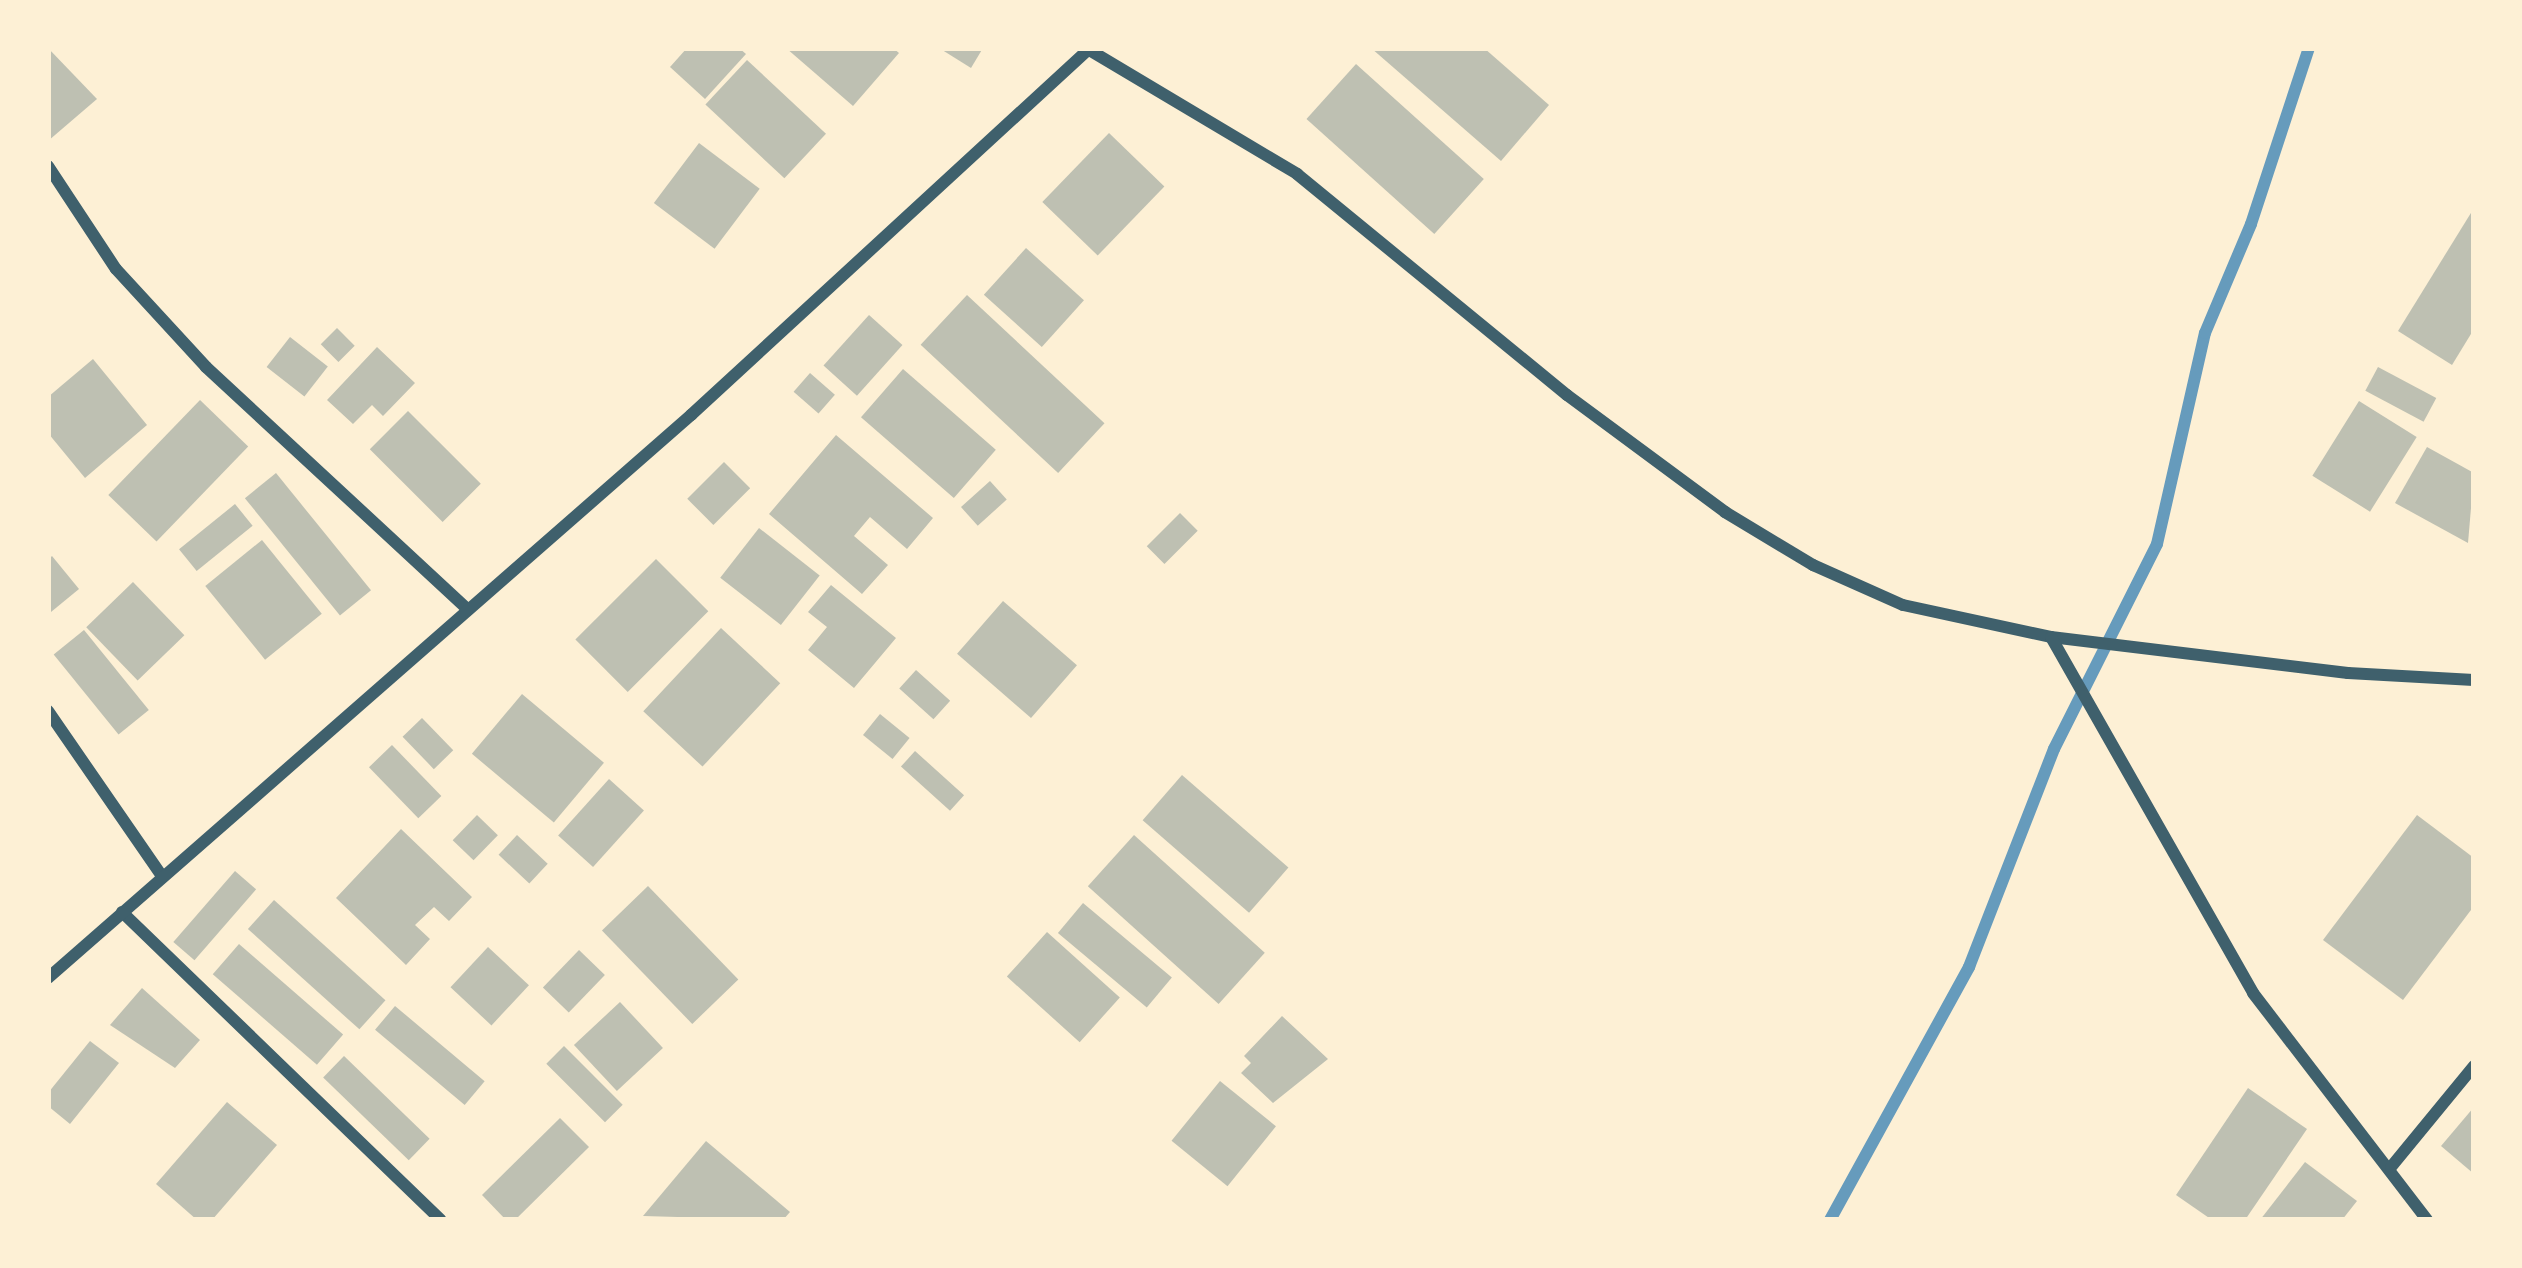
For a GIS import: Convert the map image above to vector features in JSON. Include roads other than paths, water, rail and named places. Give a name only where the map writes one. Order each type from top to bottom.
[{"type":"street","points":[[48,978],[468,610],[1088,49],[1298,174],[1567,395],[1743,523],[1903,605],[2050,637],[2348,673],[2474,680]]},
{"type":"street","points":[[48,166],[116,269],[206,367],[468,610]]},
{"type":"street","points":[[2050,637],[2253,993],[2391,1167],[2427,1220]]},
{"type":"street","points":[[48,711],[163,876]]},
{"type":"street","points":[[122,912],[441,1220]]},
{"type":"street","points":[[2391,1167],[2474,1066]]},
{"type":"waterway","points":[[1830,1220],[1969,967],[2054,749],[2157,544],[2205,333],[2251,224],[2309,48]]}]
